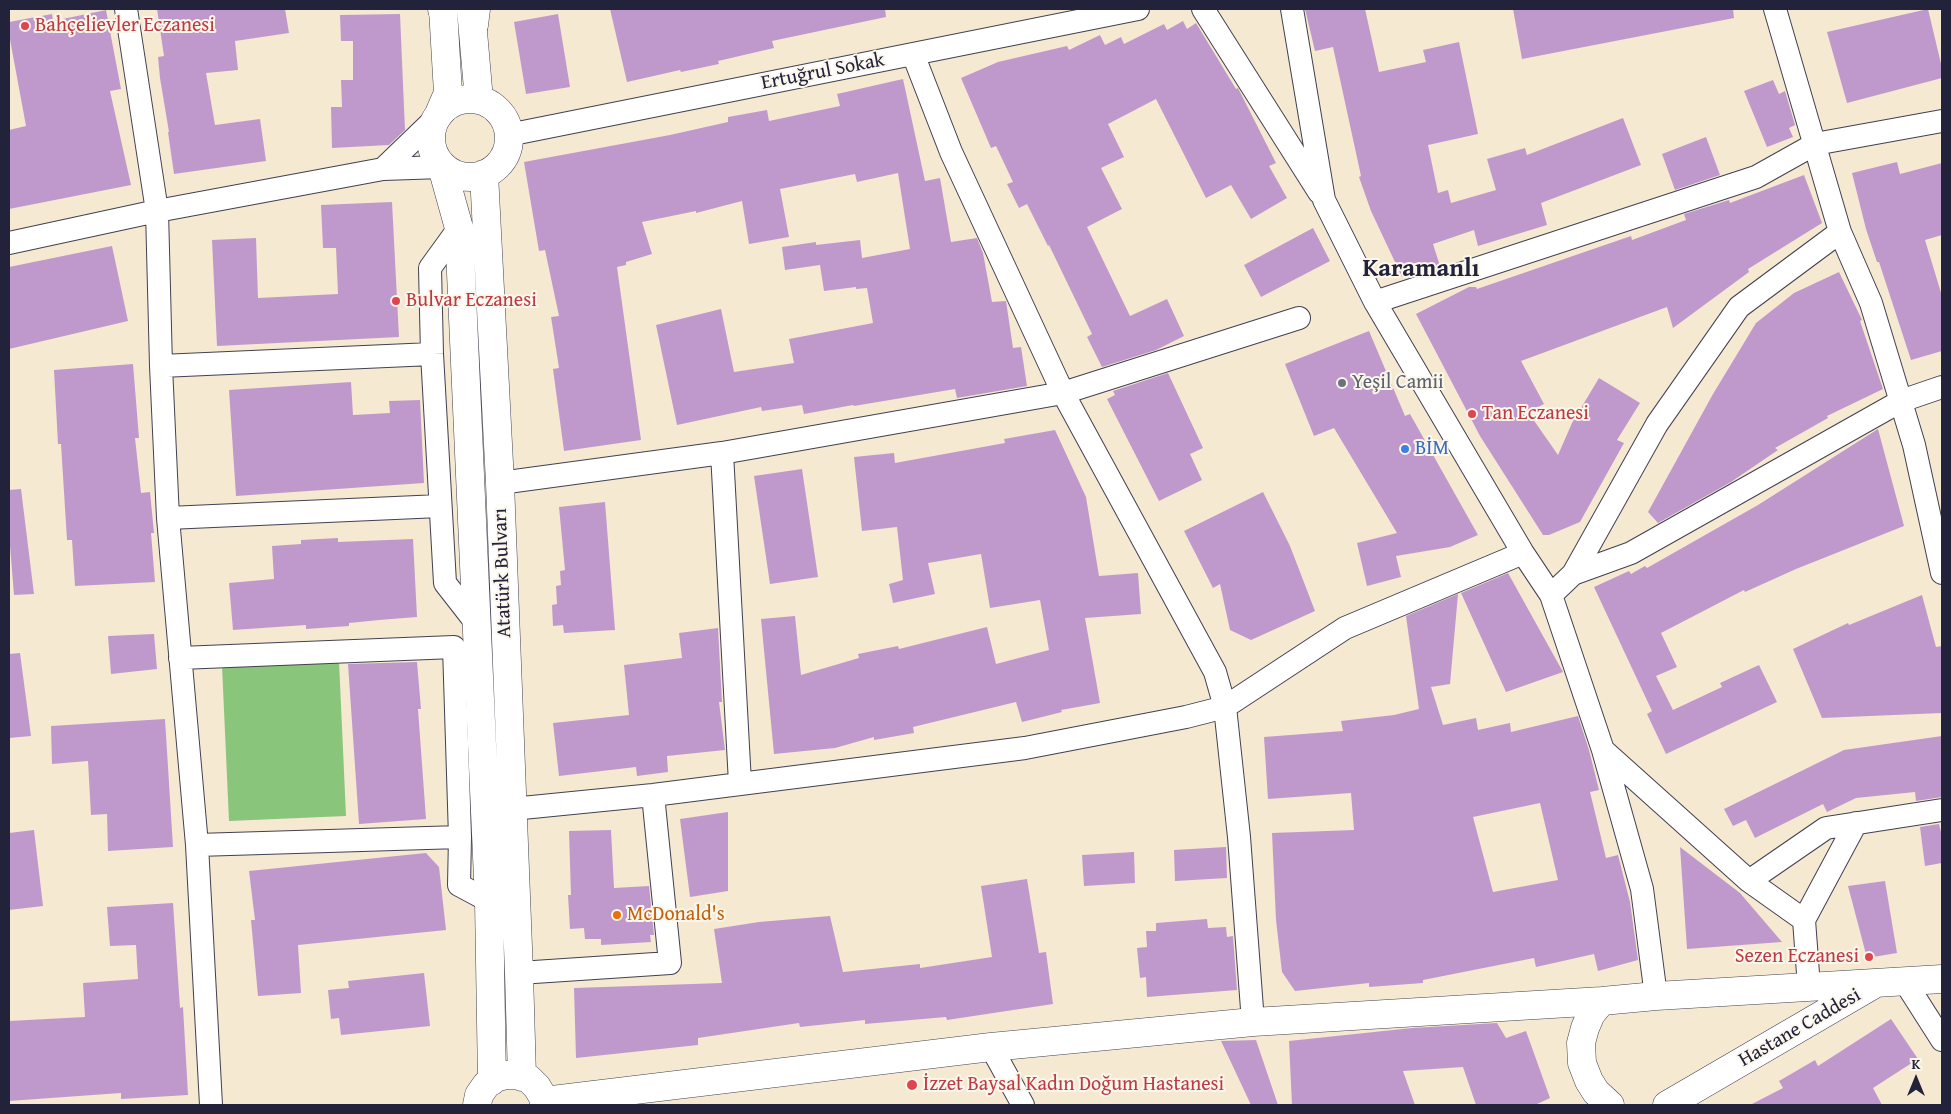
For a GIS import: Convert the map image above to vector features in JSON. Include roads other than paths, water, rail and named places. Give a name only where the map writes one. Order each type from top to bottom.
[{"type":"main road","points":[[438,116],[442,110],[453,102],[466,99],[480,100],[491,106],[501,115],[507,126],[506,152],[500,164],[490,172],[478,177],[465,178],[453,174],[442,167],[430,145],[430,132],[448,92],[443,10]]},
{"type":"main road","points":[[474,14],[480,100]]},
{"type":"main road","name":"Atatürk Bulvarı","points":[[442,167],[459,228],[489,901],[492,1081]]},
{"type":"main road","name":"Atatürk Bulvarı","points":[[484,174],[500,483],[520,973],[522,1077]]},
{"type":"main road","name":"Hastane Caddesi","points":[[1668,1105],[1876,984],[1942,980]]},
{"type":"main road","points":[[477,1105],[486,1085],[506,1074],[529,1080],[538,1087],[544,1103],[991,1048],[1253,1022],[1876,984]]},
{"type":"main road","points":[[1790,1034],[1807,1008],[1808,987]]},
{"type":"main road","points":[[1602,1001],[1592,1014],[1585,1028],[1581,1043],[1582,1063],[1589,1081],[1596,1092],[1610,1105]]},
{"type":"street","points":[[126,9],[157,211],[161,366],[168,518],[197,845],[211,1105]]},
{"type":"street","name":"Ertuğrul Sokak","points":[[508,135],[1138,9]]},
{"type":"street","points":[[1203,9],[1324,200],[1375,302],[1522,553],[1551,595],[1602,750],[1642,889],[1656,996]]},
{"type":"street","points":[[1292,9],[1324,200]]},
{"type":"street","points":[[1775,9],[1840,232],[1871,303],[1901,401],[1914,445],[1942,570]]},
{"type":"street","points":[[913,54],[951,152],[1063,394],[1215,672],[1225,706],[1239,837],[1253,1022]]},
{"type":"street","points":[[383,169],[438,116]]},
{"type":"street","points":[[1375,302],[1756,178],[1815,144],[1942,121]]},
{"type":"street","points":[[9,243],[157,211],[383,169],[442,167]]},
{"type":"street","points":[[459,228],[430,268],[432,354],[445,583],[477,624]]},
{"type":"street","points":[[1551,595],[1573,574],[1657,424],[1739,307],[1840,232]]},
{"type":"street","points":[[500,483],[722,452],[1063,394],[1299,318]]},
{"type":"street","points":[[161,366],[432,354]]},
{"type":"street","points":[[1573,574],[1632,553],[1901,401],[1942,387]]},
{"type":"street","points":[[722,452],[740,783]]},
{"type":"street","points":[[168,518],[440,506]]},
{"type":"street","points":[[512,809],[653,794],[1025,748],[1186,717],[1225,706],[1345,628],[1522,553]]},
{"type":"street","points":[[180,658],[454,647],[460,837],[459,885],[489,901]]},
{"type":"street","points":[[1602,750],[1749,881],[1804,920]]},
{"type":"street","points":[[520,973],[670,963],[653,794]]},
{"type":"street","points":[[1749,881],[1826,828],[1942,810]]},
{"type":"street","points":[[1808,987],[1804,920],[1856,823]]},
{"type":"street","points":[[197,845],[460,837]]},
{"type":"street","points":[[1905,982],[1942,1040]]},
{"type":"street","points":[[991,1048],[1023,1105]]},
{"type":"place","name":"Bahçelievler Eczanesi","points":[[25,26]]},
{"type":"place","name":"Bulvar Eczanesi","points":[[396,301]]},
{"type":"place","name":"Yeşil Camii","points":[[1342,383]]},
{"type":"place","name":"Tan Eczanesi","points":[[1472,414]]},
{"type":"place","name":"BİM","points":[[1405,449]]},
{"type":"place","name":"McDonald's","points":[[617,915]]},
{"type":"place","name":"Sezen Eczanesi","points":[[1869,957]]},
{"type":"place","name":"İzzet Baysal Kadın Doğum Hastanesi","points":[[912,1085]]},
{"type":"district","name":"Karamanlı","points":[[1421,270]]}]
